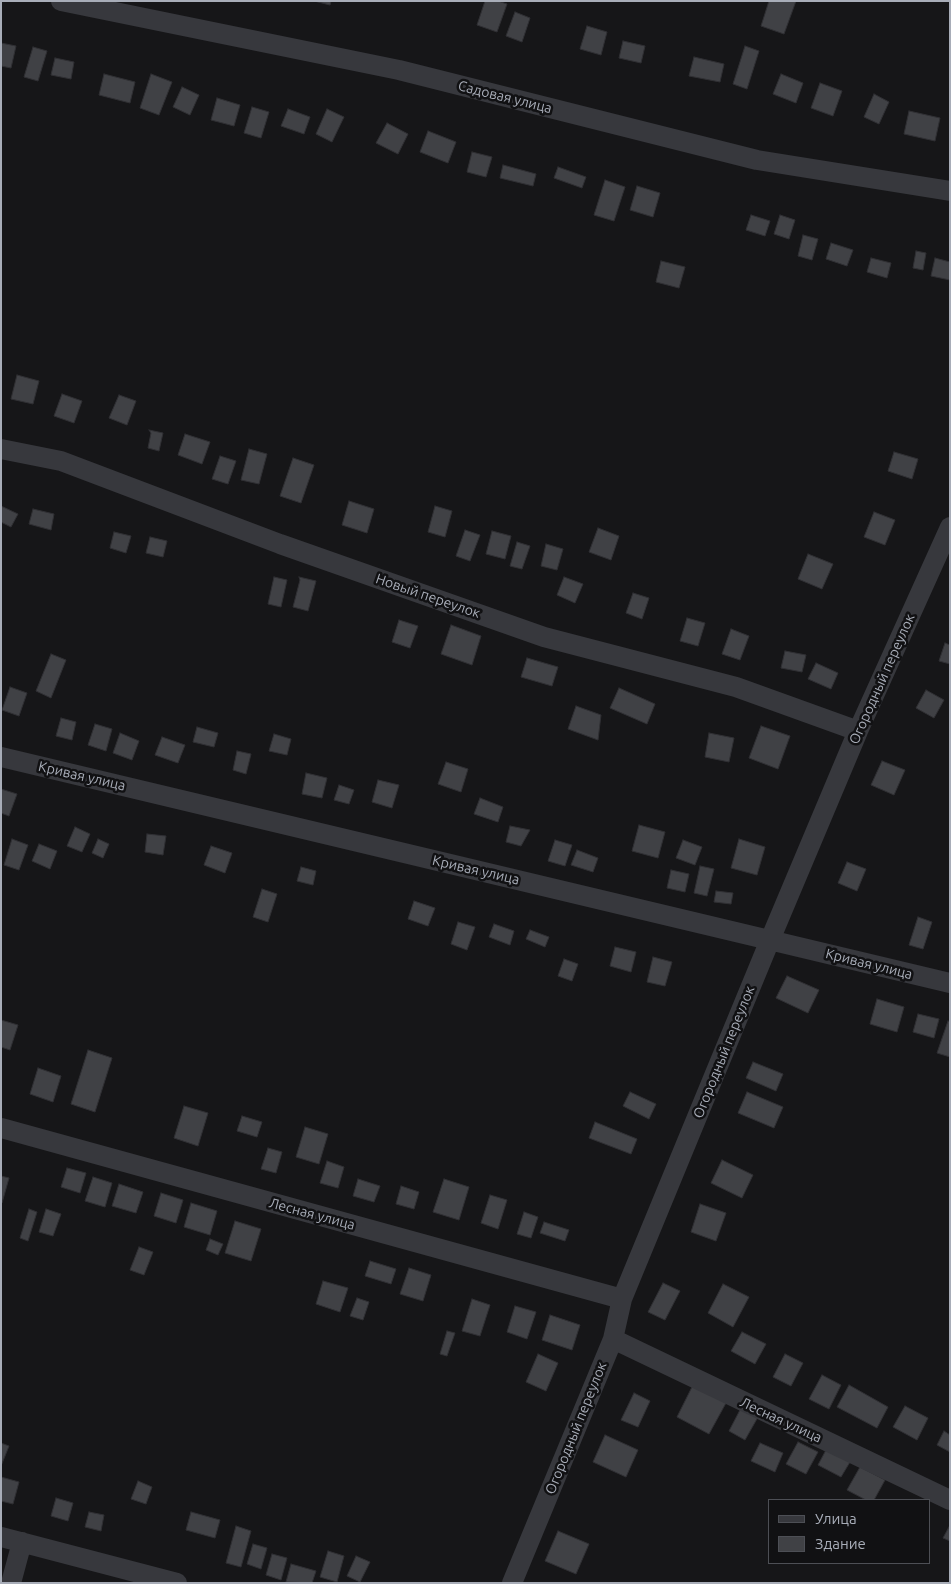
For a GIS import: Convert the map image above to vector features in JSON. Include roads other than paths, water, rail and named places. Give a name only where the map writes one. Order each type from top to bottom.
[{"type":"street","name":"Садовая улица","points":[[61,1],[398,70],[757,160],[950,192]]},
{"type":"street","name":"Новый переулок","points":[[1,449],[61,461],[280,544],[544,636],[736,687],[858,731]]},
{"type":"street","name":"Огородный переулок","points":[[512,1583],[613,1339],[622,1299],[770,940],[858,731],[950,527]]},
{"type":"street","name":"Кривая улица","points":[[1,757],[950,983]]},
{"type":"street","name":"Лесная улица","points":[[1,1128],[622,1299]]},
{"type":"street","name":"Лесная улица","points":[[613,1339],[950,1500]]},
{"type":"street","points":[[1,1537],[177,1583]]},
{"type":"street","points":[[11,1583],[22,1542]]}]
